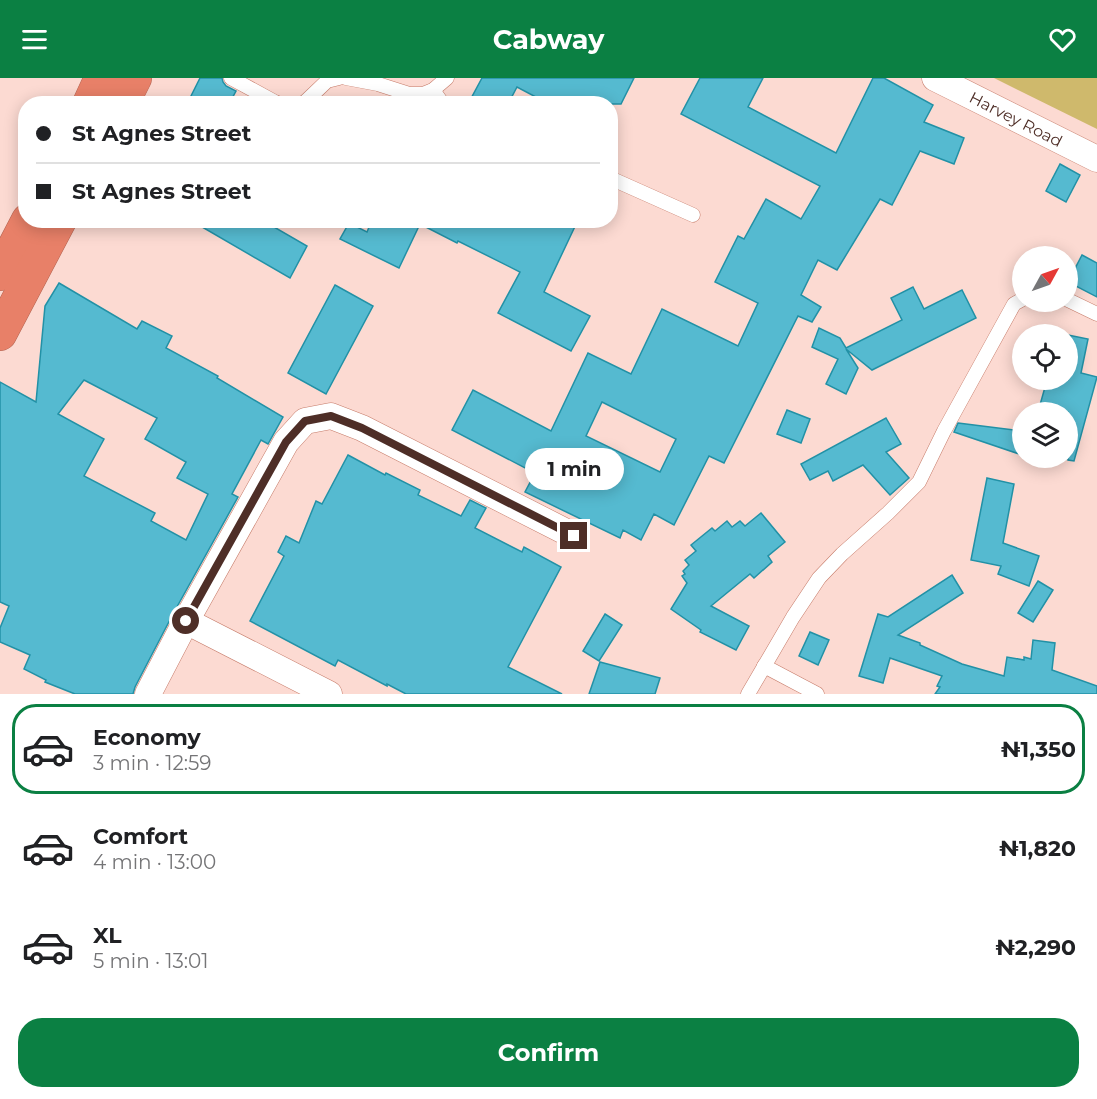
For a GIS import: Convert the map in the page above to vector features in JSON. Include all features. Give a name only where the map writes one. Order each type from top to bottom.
[{"type":"highway","points":[[93,96],[101,78]]},
{"type":"highway","points":[[126,96],[135,78]]},
{"type":"highway","points":[[4,257],[23,228]]},
{"type":"highway","points":[[0,334],[56,228]]},
{"type":"street","name":"Harvey Road","points":[[935,78],[1097,159]]},
{"type":"street","points":[[148,694],[286,442],[305,421],[331,416],[362,428],[574,536]]},
{"type":"street","points":[[186,621],[329,694]]},
{"type":"lane","points":[[231,78],[264,96]]},
{"type":"lane","points":[[311,96],[327,81],[339,78]]},
{"type":"lane","points":[[346,78],[378,84],[409,94],[423,94],[433,90],[447,78]]},
{"type":"lane","points":[[433,90],[437,96]]},
{"type":"lane","points":[[618,182],[693,215]]},
{"type":"lane","points":[[1078,305],[1097,314]]},
{"type":"lane","points":[[748,694],[793,617],[819,578],[918,482],[1012,308]]},
{"type":"lane","points":[[764,666],[817,694]]},
{"type":"shaded area","points":[[994,78],[1097,78],[1097,129]]},
{"type":"building","points":[[200,78],[222,78],[226,86],[236,91],[233,96],[191,96]]},
{"type":"building","points":[[482,78],[634,78],[621,104],[618,104],[618,96],[534,96],[517,87],[512,96],[472,96]]},
{"type":"building","points":[[700,78],[763,78],[748,107],[836,153],[873,78],[884,78],[933,105],[924,122],[964,138],[954,164],[920,151],[892,205],[880,199],[837,270],[818,260],[801,295],[821,307],[812,322],[798,316],[724,463],[709,456],[674,525],[654,514],[641,540],[623,530],[620,538],[525,492],[535,473],[452,430],[473,390],[551,431],[588,353],[631,374],[662,309],[738,346],[758,303],[715,282],[738,236],[744,239],[766,199],[801,219],[820,186],[681,114]],"holes":[[[602,402],[676,439],[660,472],[586,436]]]},
{"type":"building","points":[[1060,164],[1080,175],[1066,202],[1046,191]]},
{"type":"building","points":[[204,228],[276,228],[307,246],[290,278]]},
{"type":"building","points":[[346,228],[359,228],[367,232],[369,228],[418,228],[399,268],[340,239]]},
{"type":"building","points":[[428,228],[574,228],[544,292],[590,316],[571,351],[498,313],[520,272],[458,241],[457,243]]},
{"type":"building","points":[[1082,255],[1097,263],[1097,297],[1078,287],[1078,263]]},
{"type":"building","points":[[59,283],[137,329],[142,321],[172,336],[166,348],[218,376],[217,378],[283,417],[268,444],[261,440],[232,494],[238,497],[173,614],[133,694],[75,694],[45,682],[46,680],[24,669],[30,655],[0,642],[0,628],[9,606],[0,602],[0,382],[36,402],[45,306]],"holes":[[[84,380],[157,418],[145,439],[186,462],[177,478],[208,494],[186,540],[151,521],[155,513],[84,476],[104,439],[58,414]]]},
{"type":"building","points":[[335,285],[373,306],[326,394],[288,373]]},
{"type":"building","points":[[913,287],[924,309],[962,290],[976,318],[872,370],[846,349],[858,368],[846,394],[826,384],[838,359],[812,347],[819,328],[840,338],[846,348],[902,320],[891,298]]},
{"type":"building","points":[[1078,337],[1088,339],[1081,373],[1097,377],[1078,446],[1078,402],[1041,402],[1044,390],[1078,390]]},
{"type":"building","points":[[787,410],[810,419],[801,443],[777,434]]},
{"type":"building","points":[[886,418],[901,444],[886,452],[909,478],[890,495],[863,465],[833,481],[828,471],[810,480],[801,464]]},
{"type":"building","points":[[958,423],[1012,430],[1012,452],[954,432]]},
{"type":"building","points":[[348,455],[385,475],[386,473],[420,490],[418,495],[461,516],[470,500],[486,508],[475,528],[522,552],[524,547],[561,567],[508,667],[562,694],[406,694],[338,660],[335,666],[250,621],[284,556],[278,552],[286,536],[299,543],[316,501],[322,504]]},
{"type":"building","points":[[987,478],[1014,484],[1003,543],[1039,556],[1029,586],[998,574],[1001,566],[971,560]]},
{"type":"building","points":[[761,513],[785,542],[768,556],[772,562],[754,578],[750,574],[711,606],[749,626],[736,650],[700,632],[701,630],[671,609],[687,583],[682,576],[685,574],[683,571],[689,565],[685,560],[696,551],[691,545],[712,528],[715,531],[727,521],[732,527],[740,521],[745,526]]},
{"type":"building","points":[[952,575],[963,593],[898,635],[962,664],[1004,676],[1007,657],[1031,659],[1033,640],[1055,643],[1052,670],[1097,686],[1097,694],[935,694],[940,687],[937,686],[942,676],[890,658],[883,683],[859,676],[878,614],[888,617]]},
{"type":"building","points":[[1038,581],[1053,590],[1033,622],[1018,613]]},
{"type":"building","points":[[605,614],[622,625],[599,661],[583,651]]},
{"type":"building","points":[[810,632],[829,640],[818,665],[799,656]]},
{"type":"building","points":[[600,662],[660,678],[655,694],[589,694]]},
{"type":"route","points":[[186,621],[286,442],[305,421],[331,416],[362,428],[574,536]]}]
